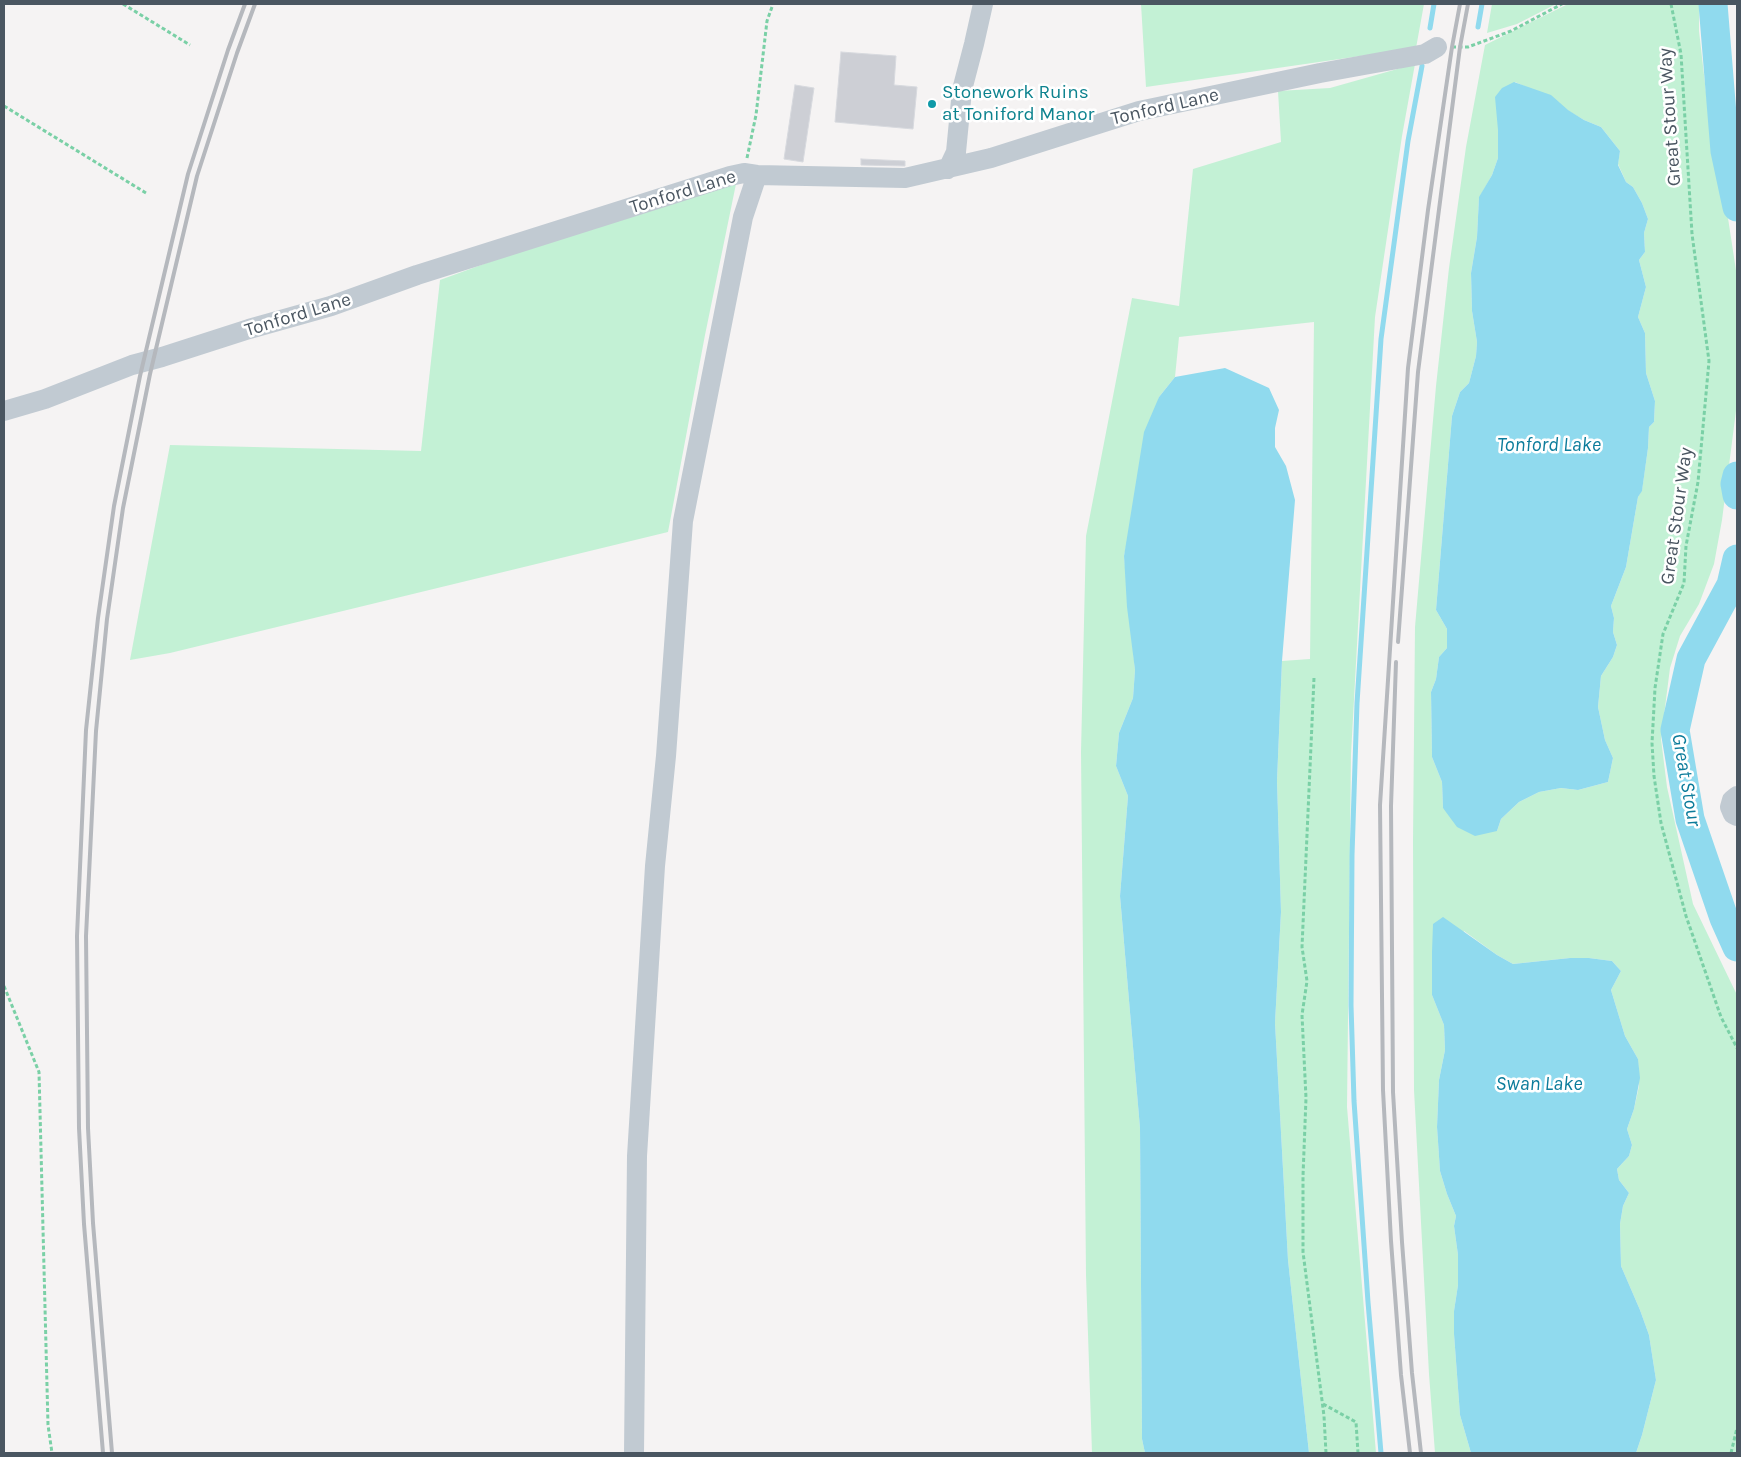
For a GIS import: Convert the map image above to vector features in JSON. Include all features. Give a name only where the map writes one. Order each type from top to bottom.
[{"type":"street","points":[[948,169],[956,152],[962,90],[982,4]]},
{"type":"street","name":"Tonford Lane","points":[[4,411],[46,399],[132,365],[331,306],[417,275],[730,176],[751,174],[905,178],[991,158],[1139,110],[1320,73],[1425,54],[1437,47]]},
{"type":"street","points":[[634,1453],[637,1156],[655,866],[666,756],[683,521],[751,174]]},
{"type":"street","points":[[1737,796],[1732,800],[1730,807],[1737,816]]},
{"type":"path","points":[[123,4],[190,45]]},
{"type":"path","points":[[751,174],[767,22],[773,4]]},
{"type":"path","points":[[1437,47],[1468,47],[1511,31],[1562,4]]},
{"type":"path","name":"Great Stour Way","points":[[1671,4],[1681,54],[1692,234],[1709,361],[1698,482],[1686,546],[1684,583],[1663,634],[1656,688],[1652,751],[1661,823],[1686,916],[1721,1018],[1737,1048]]},
{"type":"path","points":[[4,106],[146,193]]},
{"type":"path","points":[[1314,678],[1302,946],[1307,981],[1302,1015],[1306,1098],[1303,1252],[1322,1403],[1326,1453]]},
{"type":"path","points":[[4,986],[39,1072],[48,1425],[52,1453]]},
{"type":"path","points":[[1322,1403],[1356,1422],[1358,1453]]},
{"type":"path","points":[[1731,1453],[1737,1428]]},
{"type":"green space","points":[[1141,4],[1424,4],[1416,48],[1146,87]]},
{"type":"green space","points":[[1492,4],[1556,4],[1517,24],[1487,33]]},
{"type":"green space","points":[[1568,4],[1699,4],[1699,31],[1707,101],[1718,142],[1737,277],[1737,403],[1722,520],[1714,564],[1699,604],[1680,636],[1670,668],[1661,739],[1667,787],[1693,904],[1737,995],[1737,1453],[1636,1453],[1656,1380],[1649,1335],[1621,1266],[1620,1224],[1623,1206],[1629,1193],[1619,1180],[1617,1169],[1629,1156],[1632,1145],[1627,1129],[1639,1086],[1638,1059],[1625,1036],[1611,990],[1621,971],[1612,961],[1589,958],[1513,964],[1464,931],[1432,995],[1444,1025],[1445,1050],[1439,1080],[1437,1127],[1440,1171],[1456,1216],[1454,1226],[1458,1255],[1458,1285],[1454,1311],[1454,1334],[1460,1415],[1471,1453],[1435,1453],[1414,1090],[1413,841],[1415,627],[1436,386],[1449,268],[1466,147],[1485,45]],"holes":[[[1515,82],[1531,89],[1584,120],[1601,127],[1620,151],[1618,164],[1626,182],[1633,187],[1642,203],[1648,219],[1644,233],[1645,252],[1639,260],[1646,287],[1638,317],[1645,333],[1646,373],[1655,401],[1654,422],[1649,427],[1642,490],[1638,497],[1626,567],[1611,606],[1614,618],[1613,632],[1617,645],[1613,657],[1601,676],[1598,707],[1605,740],[1613,758],[1608,782],[1578,790],[1561,788],[1539,792],[1519,802],[1501,819],[1497,831],[1443,808],[1442,782],[1432,757],[1431,692],[1436,679],[1439,657],[1447,648],[1447,629],[1436,610],[1452,416],[1460,392],[1469,383],[1476,356],[1477,342],[1472,311],[1471,273],[1477,237],[1479,198],[1492,175],[1498,158],[1498,130]]]},
{"type":"green space","points":[[1415,64],[1402,136],[1375,317],[1351,754],[1347,1107],[1376,1453],[1309,1453],[1288,1260],[1275,1023],[1281,912],[1277,781],[1282,661],[1310,659],[1314,322],[1179,337],[1175,377],[1159,397],[1124,556],[1135,670],[1133,698],[1119,733],[1116,766],[1128,796],[1120,896],[1140,1128],[1142,1439],[1145,1453],[1092,1453],[1086,1275],[1081,752],[1086,536],[1132,298],[1179,306],[1193,169],[1281,142],[1278,91],[1330,88]]},
{"type":"green space","points":[[737,179],[668,532],[170,653],[130,660],[170,445],[421,451],[440,280],[552,239]]},
{"type":"water","name":"Tonford Lake","points":[[1514,82],[1551,95],[1568,110],[1584,120],[1601,127],[1620,151],[1618,165],[1626,182],[1633,187],[1642,203],[1648,219],[1644,233],[1645,252],[1639,260],[1646,287],[1638,317],[1645,333],[1646,373],[1655,401],[1654,422],[1649,427],[1642,491],[1638,497],[1626,567],[1611,606],[1614,618],[1613,632],[1617,645],[1613,657],[1601,676],[1598,707],[1605,740],[1613,758],[1608,782],[1578,790],[1561,788],[1539,792],[1519,802],[1501,819],[1497,831],[1475,836],[1457,827],[1443,808],[1442,782],[1432,757],[1431,692],[1436,679],[1439,657],[1447,648],[1447,629],[1436,610],[1452,416],[1460,392],[1469,383],[1476,356],[1477,342],[1472,311],[1471,273],[1477,237],[1479,197],[1492,175],[1498,158],[1495,97],[1502,88]]},
{"type":"water","points":[[1225,368],[1269,388],[1279,410],[1275,428],[1275,447],[1286,466],[1295,500],[1282,661],[1277,781],[1281,912],[1275,1023],[1288,1260],[1309,1453],[1145,1453],[1142,1439],[1140,1128],[1120,896],[1128,796],[1116,766],[1119,733],[1133,698],[1135,670],[1127,607],[1124,556],[1144,432],[1159,397],[1175,377]]},
{"type":"water","name":"Swan Lake","points":[[1443,917],[1513,964],[1589,958],[1612,961],[1621,971],[1611,990],[1625,1036],[1638,1059],[1640,1078],[1634,1109],[1627,1129],[1632,1145],[1629,1156],[1617,1169],[1619,1180],[1629,1193],[1623,1206],[1620,1224],[1621,1266],[1649,1335],[1656,1380],[1636,1453],[1471,1453],[1460,1415],[1454,1334],[1454,1311],[1458,1285],[1458,1255],[1454,1226],[1456,1216],[1440,1171],[1437,1127],[1439,1080],[1445,1050],[1444,1025],[1432,995],[1432,952],[1433,924]]},
{"type":"building","points":[[841,52],[896,56],[894,85],[917,87],[913,129],[835,122]]},
{"type":"building","points":[[795,85],[814,88],[803,162],[784,159]]},
{"type":"building","points":[[861,159],[905,161],[905,166],[861,165]]},
{"type":"waterway","points":[[1430,28],[1434,4]]},
{"type":"waterway","points":[[1478,27],[1482,4]]},
{"type":"waterway","name":"Great Stour","points":[[1713,4],[1725,151],[1737,207]]},
{"type":"waterway","points":[[1381,1453],[1354,1101],[1351,1005],[1352,855],[1357,703],[1381,339],[1408,141],[1422,66]]},
{"type":"waterway","name":"Great Stour","points":[[1737,476],[1735,484],[1737,495]]},
{"type":"waterway","name":"Great Stour","points":[[1737,559],[1731,585],[1691,659],[1675,730],[1690,819],[1724,918],[1737,947]]},
{"type":"railway","points":[[103,1453],[84,1224],[79,1128],[77,936],[86,730],[98,618],[114,506],[140,376],[188,174],[245,4]]},
{"type":"railway","points":[[112,1453],[93,1223],[88,1128],[86,936],[96,731],[107,619],[123,508],[150,374],[197,176],[255,4]]},
{"type":"railway","points":[[1410,1453],[1401,1375],[1391,1241],[1383,1090],[1380,805],[1408,368],[1428,210],[1460,4]]},
{"type":"railway","points":[[1398,642],[1418,372],[1460,47],[1468,4]]},
{"type":"railway","points":[[1396,662],[1391,806],[1393,1092],[1412,1373],[1421,1453]]},
{"type":"place","name":"Stonework Ruins at Toniford Manor","points":[[932,104]]}]
